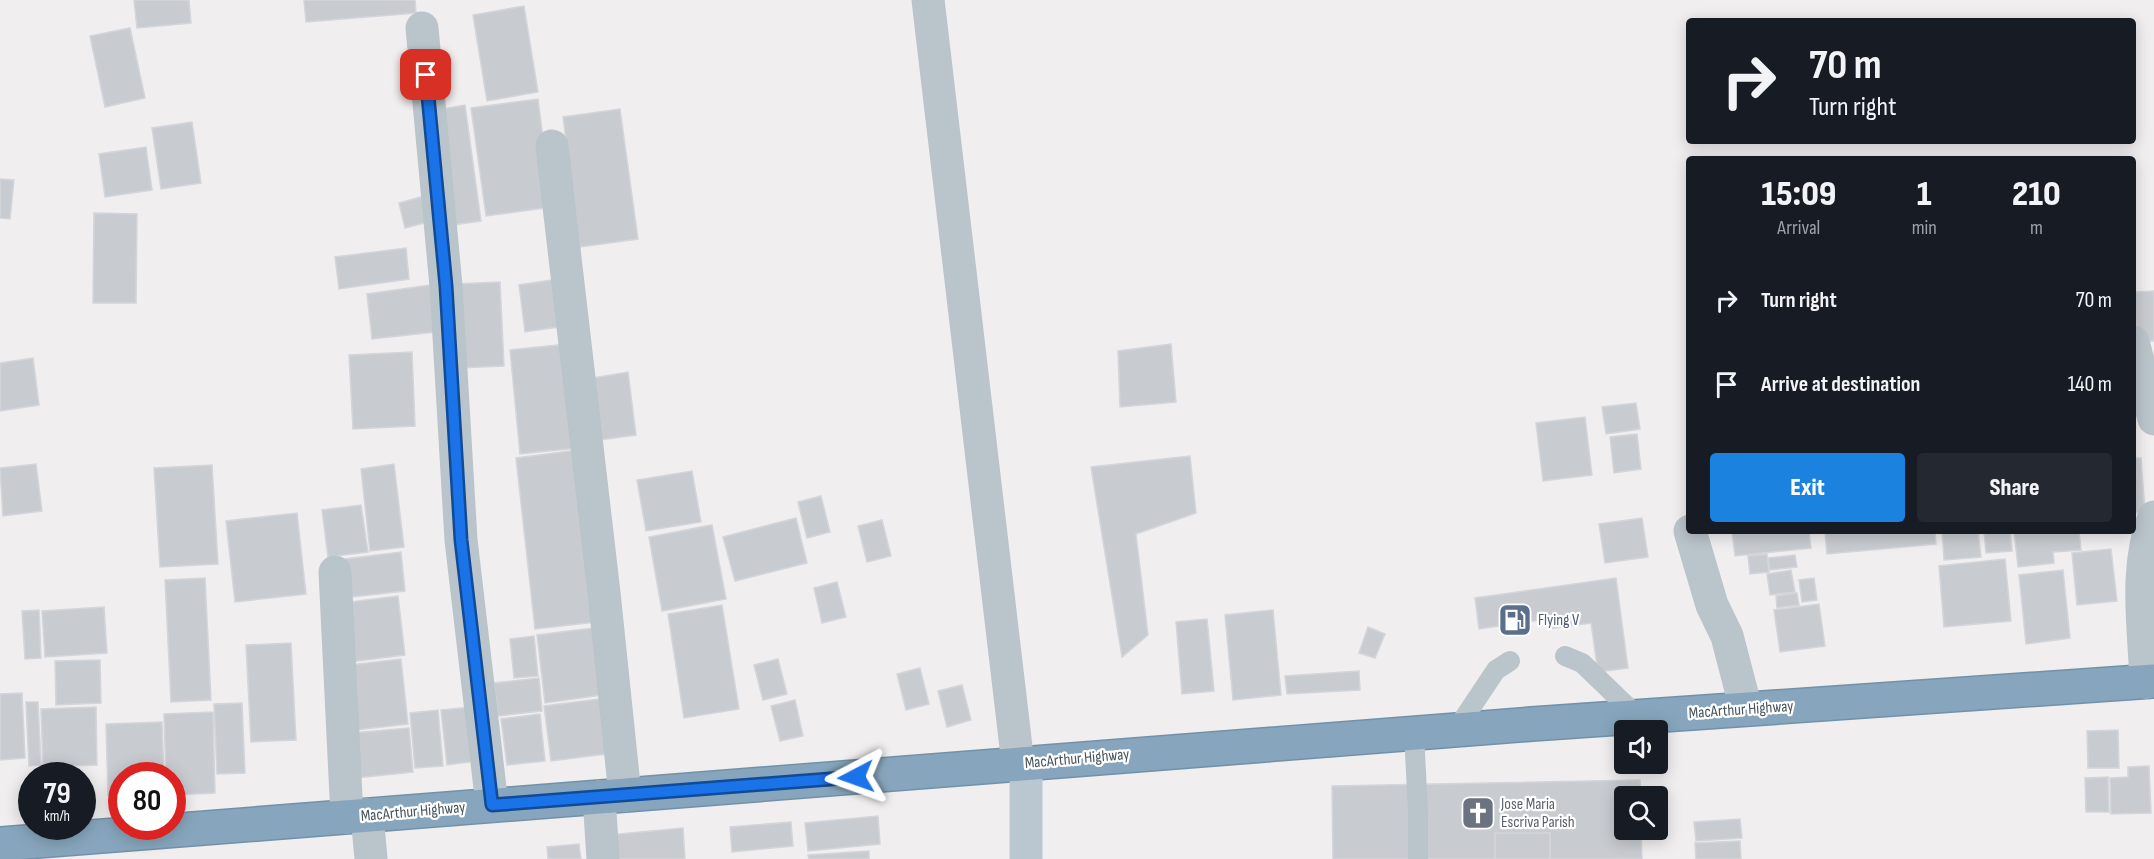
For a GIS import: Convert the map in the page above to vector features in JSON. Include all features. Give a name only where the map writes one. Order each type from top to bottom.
[{"type":"highway","name":"MacArthur Highway","points":[[0,844],[83,848],[357,816],[492,805],[1414,733],[2150,681]]},
{"type":"street","points":[[928,0],[1022,764],[1026,859]]},
{"type":"street","points":[[422,28],[446,286],[461,540],[492,805]]},
{"type":"street","points":[[552,146],[604,593],[612,796],[603,859]]},
{"type":"street","points":[[2136,353],[2154,419]]},
{"type":"street","points":[[2150,681],[2142,567],[2147,535],[2154,517]]},
{"type":"street","points":[[1691,534],[1712,605],[1727,636],[1746,710]]},
{"type":"street","points":[[335,572],[357,816],[371,859]]},
{"type":"lane","points":[[1565,656],[1582,663],[1638,717]]},
{"type":"lane","points":[[1456,730],[1496,670],[1510,661]]},
{"type":"lane","points":[[1414,733],[1418,859]]},
{"type":"building","points":[[134,0],[189,0],[191,23],[137,28]]},
{"type":"building","points":[[304,0],[415,0],[416,13],[306,22]]},
{"type":"building","points":[[524,6],[538,92],[487,101],[473,15]]},
{"type":"building","points":[[130,28],[145,98],[105,107],[90,36]]},
{"type":"building","points":[[538,99],[552,207],[486,216],[471,108]]},
{"type":"building","points":[[465,105],[481,221],[453,225],[436,110]]},
{"type":"building","points":[[620,109],[638,239],[580,247],[563,117]]},
{"type":"building","points":[[192,122],[201,183],[161,189],[152,128]]},
{"type":"building","points":[[146,147],[152,190],[105,197],[99,154]]},
{"type":"building","points":[[0,179],[14,180],[10,219],[0,218]]},
{"type":"building","points":[[421,197],[428,222],[405,228],[399,203]]},
{"type":"building","points":[[94,213],[137,214],[136,303],[93,303]]},
{"type":"building","points":[[406,248],[409,279],[339,289],[335,257]]},
{"type":"building","points":[[558,279],[565,326],[525,332],[519,285]]},
{"type":"building","points":[[500,282],[504,366],[458,368],[454,284]]},
{"type":"building","points":[[430,285],[435,332],[372,339],[367,294]]},
{"type":"building","points":[[2154,291],[2154,341],[2137,342],[2136,292]]},
{"type":"building","points":[[567,344],[577,448],[520,454],[510,350]]},
{"type":"building","points":[[1171,344],[1176,402],[1120,407],[1118,351]]},
{"type":"building","points":[[412,352],[415,426],[353,429],[349,355]]},
{"type":"building","points":[[33,358],[39,405],[0,411],[0,363]]},
{"type":"building","points":[[628,372],[636,435],[600,440],[592,378]]},
{"type":"building","points":[[1636,403],[1640,429],[1606,434],[1602,407]]},
{"type":"building","points":[[1585,417],[1592,475],[1543,481],[1536,423]]},
{"type":"building","points":[[1637,434],[1641,469],[1614,473],[1610,437]]},
{"type":"building","points":[[577,450],[596,622],[535,629],[516,458]]},
{"type":"building","points":[[1190,456],[1196,513],[1136,534],[1148,635],[1122,657],[1091,467]]},
{"type":"building","points":[[2136,458],[2141,458],[2145,512],[2136,513]]},
{"type":"building","points":[[36,464],[42,511],[3,516],[0,468]]},
{"type":"building","points":[[394,464],[404,547],[370,551],[361,469]]},
{"type":"building","points":[[212,465],[218,564],[160,567],[154,468]]},
{"type":"building","points":[[692,471],[701,522],[646,531],[637,480]]},
{"type":"building","points":[[821,496],[830,532],[807,538],[798,502]]},
{"type":"building","points":[[361,505],[368,552],[328,557],[322,510]]},
{"type":"building","points":[[297,513],[306,594],[235,602],[226,521]]},
{"type":"building","points":[[796,518],[807,563],[735,581],[723,537]]},
{"type":"building","points":[[1642,518],[1648,557],[1605,563],[1599,524]]},
{"type":"building","points":[[882,520],[891,556],[867,562],[858,526]]},
{"type":"building","points":[[712,525],[726,599],[662,611],[649,537]]},
{"type":"building","points":[[1732,534],[1809,534],[1811,548],[1735,556]]},
{"type":"building","points":[[1825,534],[1935,534],[1936,544],[1827,554]]},
{"type":"building","points":[[1942,534],[1978,534],[1981,557],[1944,560]]},
{"type":"building","points":[[1984,534],[2010,534],[2012,551],[1986,553]]},
{"type":"building","points":[[2014,534],[2079,534],[2081,550],[2053,552],[2054,563],[2018,567]]},
{"type":"building","points":[[2111,549],[2117,601],[2077,605],[2072,553]]},
{"type":"building","points":[[401,552],[405,591],[342,598],[337,560]]},
{"type":"building","points":[[1767,554],[1769,572],[1750,574],[1748,556]]},
{"type":"building","points":[[1795,555],[1797,567],[1770,570],[1768,558]]},
{"type":"building","points":[[2005,559],[2011,621],[1944,627],[1939,566]]},
{"type":"building","points":[[1791,570],[1795,592],[1770,595],[1767,574]]},
{"type":"building","points":[[2063,570],[2070,638],[2026,644],[2019,575]]},
{"type":"building","points":[[205,578],[211,700],[171,702],[165,580]]},
{"type":"building","points":[[1616,578],[1628,668],[1598,672],[1591,623],[1548,629],[1547,619],[1479,629],[1475,598]]},
{"type":"building","points":[[1814,578],[1817,600],[1802,602],[1799,580]]},
{"type":"building","points":[[837,582],[846,617],[822,623],[814,588]]},
{"type":"building","points":[[1797,593],[1799,605],[1777,608],[1776,596]]},
{"type":"building","points":[[398,596],[405,655],[350,662],[343,603]]},
{"type":"building","points":[[1819,604],[1825,646],[1780,652],[1774,610]]},
{"type":"building","points":[[722,605],[739,709],[684,718],[668,614]]},
{"type":"building","points":[[104,607],[107,653],[45,657],[42,611]]},
{"type":"building","points":[[39,610],[41,658],[25,659],[22,611]]},
{"type":"building","points":[[1273,610],[1281,695],[1233,700],[1225,615]]},
{"type":"building","points":[[1207,619],[1214,691],[1182,694],[1176,622]]},
{"type":"building","points":[[601,627],[609,694],[545,703],[537,635]]},
{"type":"building","points":[[1368,627],[1385,634],[1375,658],[1359,653]]},
{"type":"building","points":[[534,636],[538,676],[514,678],[510,639]]},
{"type":"building","points":[[291,643],[296,740],[251,742],[246,645]]},
{"type":"building","points":[[401,659],[408,724],[356,730],[350,665]]},
{"type":"building","points":[[778,659],[787,694],[763,700],[754,665]]},
{"type":"building","points":[[100,660],[101,703],[56,705],[55,661]]},
{"type":"building","points":[[920,668],[929,704],[906,710],[897,674]]},
{"type":"building","points":[[1359,671],[1360,690],[1287,694],[1285,676]]},
{"type":"building","points":[[539,678],[542,711],[498,716],[494,683]]},
{"type":"building","points":[[962,685],[971,720],[947,727],[938,691]]},
{"type":"building","points":[[22,693],[25,758],[0,760],[0,694]]},
{"type":"building","points":[[607,698],[614,753],[551,761],[544,706]]},
{"type":"building","points":[[795,700],[803,736],[780,741],[771,706]]},
{"type":"building","points":[[26,702],[38,702],[41,762],[29,762]]},
{"type":"building","points":[[242,703],[245,773],[217,774],[214,704]]},
{"type":"building","points":[[96,707],[97,765],[96,762],[43,762],[41,709]]},
{"type":"building","points":[[472,707],[477,761],[447,765],[441,710]]},
{"type":"building","points":[[438,710],[443,766],[415,768],[410,713]]},
{"type":"building","points":[[213,712],[215,793],[186,794],[186,762],[166,762],[164,714]]},
{"type":"building","points":[[540,714],[545,761],[507,765],[501,719]]},
{"type":"building","points":[[162,722],[163,762],[108,762],[108,795],[106,724]]},
{"type":"building","points":[[409,728],[413,772],[356,778],[352,733]]},
{"type":"building","points":[[2118,730],[2119,768],[2088,768],[2087,731]]},
{"type":"building","points":[[2149,766],[2151,813],[2111,814],[2110,778],[2128,777],[2128,767]]},
{"type":"building","points":[[2108,777],[2109,812],[2086,812],[2085,778]]},
{"type":"building","name":"Jose Maria Escriva Parish","points":[[1640,780],[1640,786],[1614,786],[1614,840],[1641,840],[1642,859],[1333,859],[1332,786]]},
{"type":"building","points":[[878,816],[880,844],[808,851],[805,823]]},
{"type":"building","points":[[1740,819],[1742,838],[1696,841],[1694,822]]},
{"type":"building","points":[[791,822],[793,846],[732,852],[730,827]]},
{"type":"building","points":[[683,828],[685,859],[611,859],[609,835]]},
{"type":"building","points":[[1495,833],[1550,833],[1550,859],[1495,859]]},
{"type":"building","points":[[1740,841],[1741,859],[1696,859],[1695,843]]},
{"type":"building","points":[[579,844],[581,859],[548,859],[547,847]]},
{"type":"building","points":[[869,851],[869,859],[809,859],[808,855]]},
{"type":"place","name":"Flying V","points":[[1515,620]]},
{"type":"place","name":"Jose Maria Escriva Parish","points":[[1478,813]]},
{"type":"route","points":[[426,75],[446,286],[461,540],[492,805],[856,777]]}]
